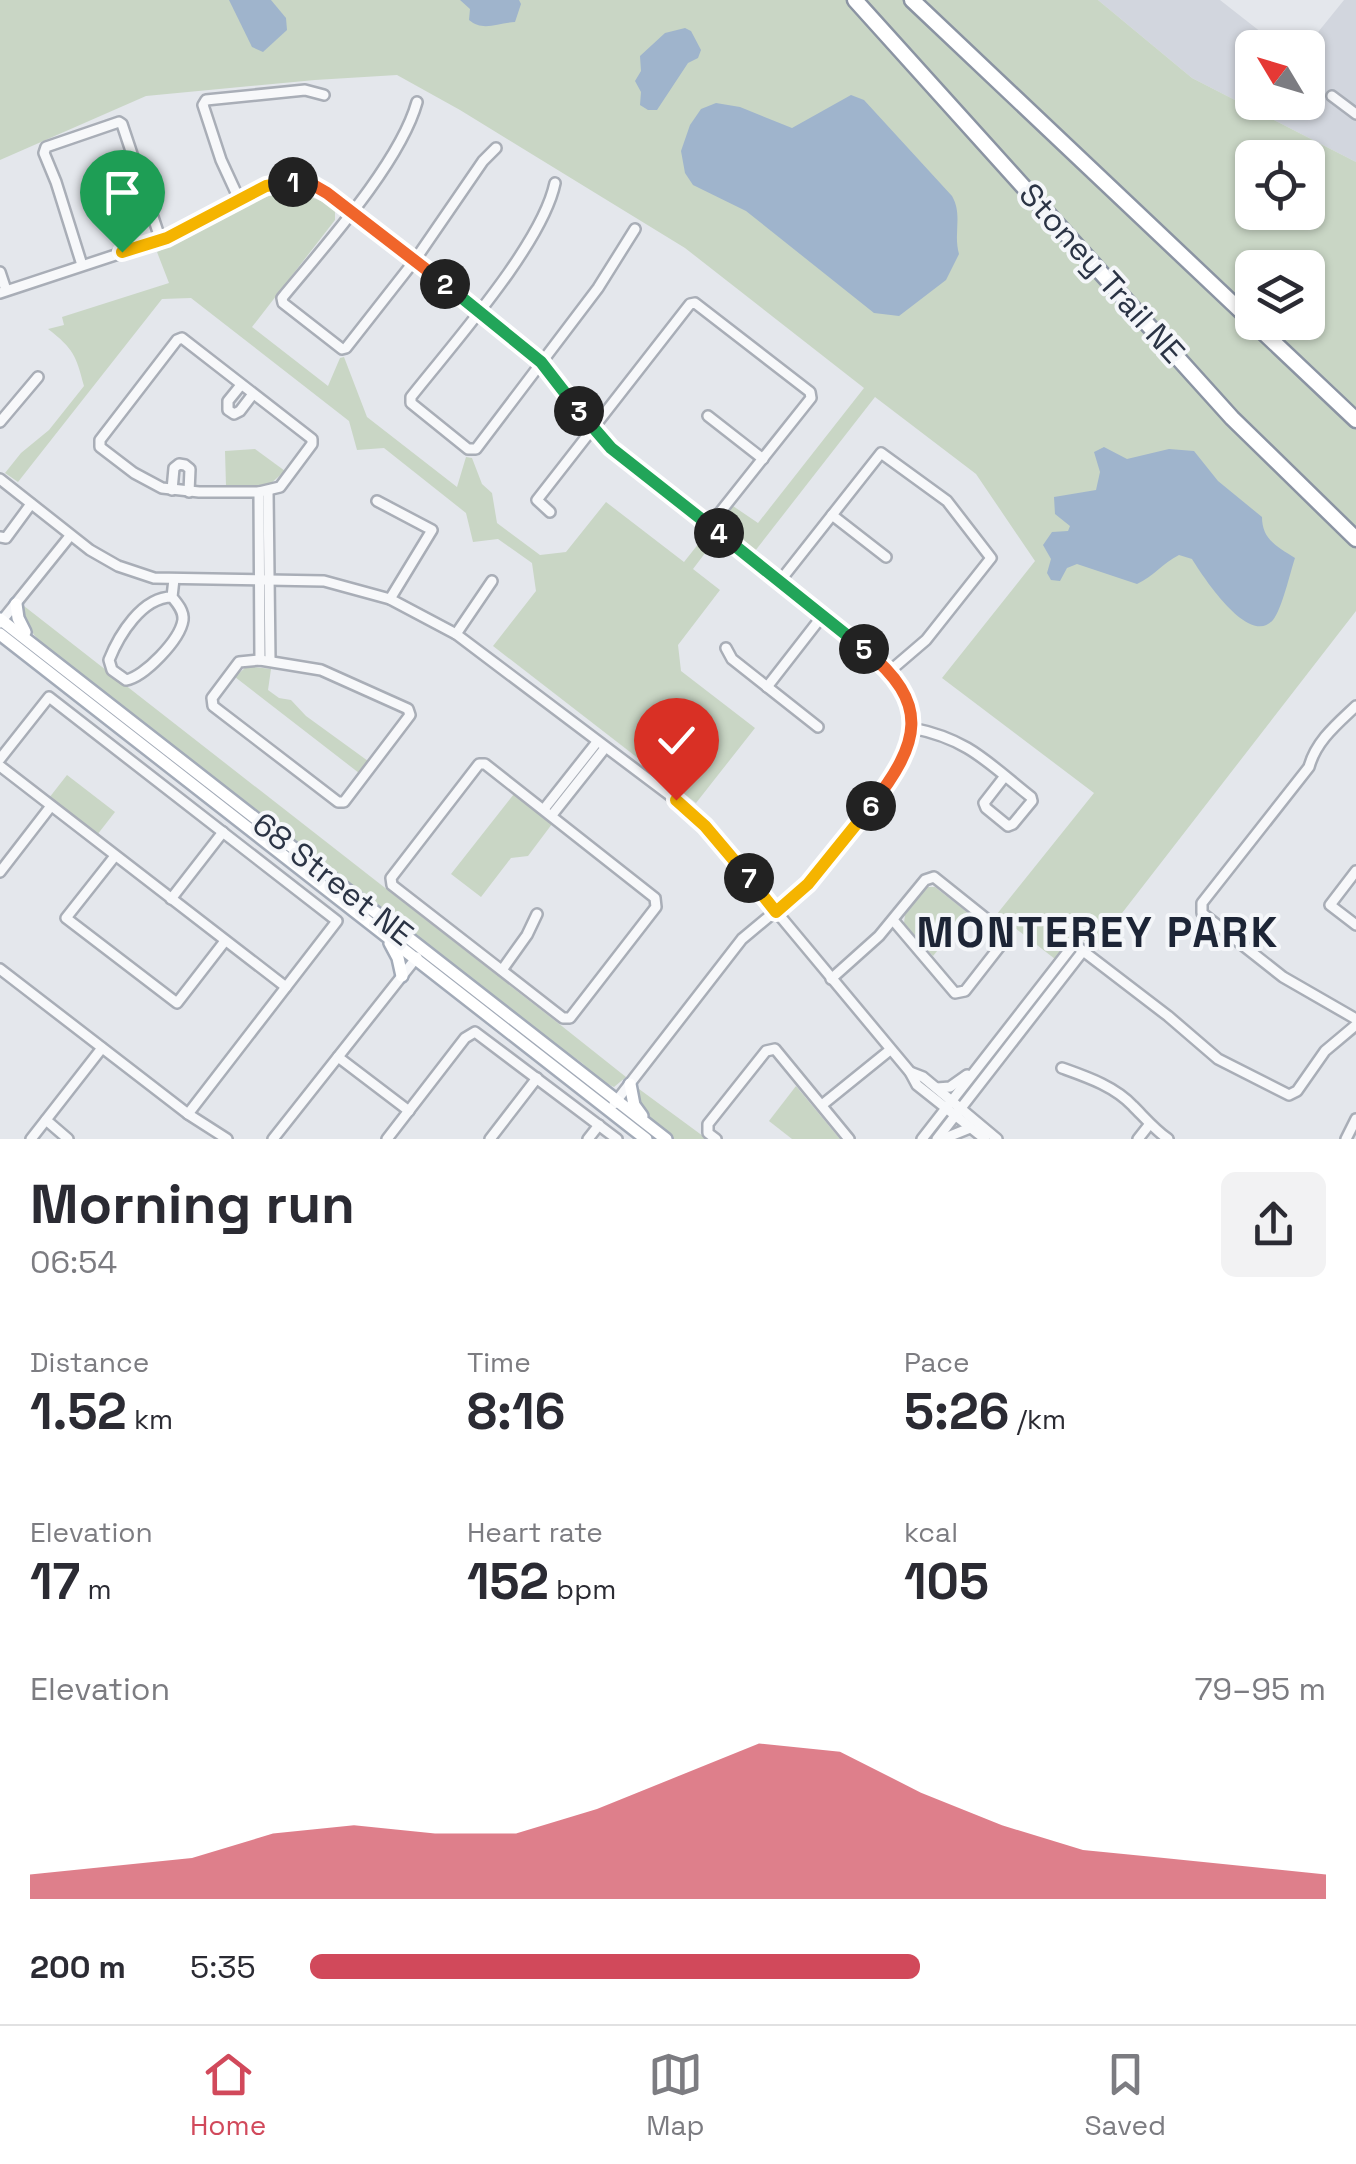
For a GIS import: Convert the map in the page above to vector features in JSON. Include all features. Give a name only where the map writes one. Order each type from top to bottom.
[{"type":"highway","name":"Stoney Trail NE","points":[[912,0],[1356,420]]},
{"type":"highway","name":"Stoney Trail NE","points":[[857,2],[1232,418],[1356,539]]},
{"type":"main road","points":[[16,604],[20,624],[38,647]]},
{"type":"main road","name":"68 Street NE","points":[[1,621],[613,1106],[646,1139]]},
{"type":"main road","name":"68 Street NE","points":[[0,634],[385,935],[419,954]]},
{"type":"main road","points":[[385,935],[398,958],[402,976]]},
{"type":"main road","points":[[630,1084],[634,1106],[647,1124]]},
{"type":"main road","name":"68 Street NE","points":[[613,1106],[666,1139]]},
{"type":"street","points":[[239,199],[220,160],[203,105],[206,100],[305,90],[324,95]]},
{"type":"street","points":[[1332,96],[1356,114]]},
{"type":"street","points":[[417,102],[414,115],[379,174],[282,298],[283,303],[342,349],[416,260],[483,161],[496,148]]},
{"type":"street","points":[[82,265],[44,154],[46,147],[119,122],[160,241]]},
{"type":"street","points":[[0,272],[3,292],[160,241],[266,186],[308,182],[416,260],[541,362],[611,448],[891,670],[909,706],[912,728],[910,744],[894,776],[808,884],[742,939],[613,1106]]},
{"type":"street","points":[[554,183],[545,213],[479,311],[410,397],[411,403],[468,449],[476,449],[598,288],[635,230]]},
{"type":"street","points":[[550,512],[537,500],[690,304],[695,303],[810,392],[811,398],[710,526]]},
{"type":"street","points":[[182,338],[253,394],[312,439],[280,487],[264,492],[172,490],[134,473],[100,447],[100,440],[182,338]]},
{"type":"street","points":[[0,422],[38,377]]},
{"type":"street","points":[[241,385],[228,401],[228,410],[234,414],[240,411],[253,394]]},
{"type":"street","points":[[708,416],[762,459]]},
{"type":"street","points":[[780,580],[881,452],[948,501],[991,558],[926,640],[891,670]]},
{"type":"street","points":[[172,490],[178,464],[190,469],[188,492]]},
{"type":"street","points":[[0,479],[70,536],[118,566],[171,579],[324,581],[390,599],[456,634],[705,826],[917,1085],[997,1139]]},
{"type":"street","points":[[264,492],[265,660]]},
{"type":"street","points":[[377,501],[432,530],[390,599]]},
{"type":"street","points":[[0,537],[6,538],[31,504]]},
{"type":"street","points":[[832,515],[886,557]]},
{"type":"street","points":[[1,621],[70,536]]},
{"type":"street","points":[[168,597],[171,579]]},
{"type":"street","points":[[456,634],[492,581]]},
{"type":"street","points":[[168,597],[180,607],[183,620],[172,642],[138,678],[126,680],[112,670],[109,660],[116,641],[137,615],[155,600],[168,597]]},
{"type":"street","points":[[767,687],[823,615]]},
{"type":"street","points":[[726,648],[732,658],[818,727]]},
{"type":"street","points":[[265,660],[340,677],[408,709],[410,715],[344,802],[338,802],[214,706],[212,698],[239,662],[265,660]]},
{"type":"street","points":[[334,691],[340,677]]},
{"type":"street","points":[[188,1114],[286,988],[337,920],[49,696],[0,762],[286,988]]},
{"type":"street","points":[[922,1139],[1074,944],[1218,1058],[1289,1095],[1297,1091],[1325,1052],[1356,1022],[1283,976],[1202,912],[1202,904],[1309,766],[1324,737],[1356,706]]},
{"type":"street","points":[[912,728],[944,734],[964,743],[1005,776],[1031,797],[1032,801],[1008,826],[984,803],[1005,776]]},
{"type":"street","points":[[548,812],[601,745]]},
{"type":"street","points":[[479,764],[485,764],[548,812],[655,898],[656,907],[570,1018],[564,1018],[392,885],[391,878],[479,764]]},
{"type":"street","points":[[1,868],[51,806]]},
{"type":"street","points":[[171,899],[223,832]]},
{"type":"street","points":[[116,856],[66,918],[176,1004],[225,942]]},
{"type":"street","points":[[1356,871],[1330,905],[1356,924]]},
{"type":"street","points":[[831,979],[893,920],[925,880],[934,877],[1004,933],[1004,940],[965,992],[955,993],[893,920]]},
{"type":"street","points":[[502,970],[528,935],[537,914]]},
{"type":"street","points":[[940,1139],[1083,951]]},
{"type":"street","points":[[273,1139],[419,954]]},
{"type":"street","points":[[0,969],[188,1114],[227,1139]]},
{"type":"street","points":[[387,1139],[465,1038],[475,1032],[617,1139]]},
{"type":"street","points":[[31,1139],[102,1048]]},
{"type":"street","points":[[716,1139],[708,1132],[708,1124],[766,1051],[775,1049],[849,1139]]},
{"type":"street","points":[[822,1106],[890,1050]]},
{"type":"street","points":[[338,1056],[409,1110]]},
{"type":"street","points":[[937,1088],[959,1082],[981,1064]]},
{"type":"street","points":[[1062,1068],[1100,1082],[1132,1104],[1149,1126],[1168,1139]]},
{"type":"street","points":[[910,1072],[923,1076],[949,1105]]},
{"type":"street","points":[[490,1139],[537,1078]]},
{"type":"street","points":[[958,1112],[985,1139]]},
{"type":"street","points":[[1346,1139],[1356,1119]]},
{"type":"street","points":[[46,1120],[68,1139]]},
{"type":"street","points":[[588,1139],[599,1125]]},
{"type":"street","points":[[1138,1139],[1149,1126]]},
{"type":"street","points":[[940,1139],[970,1128]]},
{"type":"shaded area","points":[[1098,0],[1220,0],[1258,30],[1235,30],[1235,100],[1192,78]]},
{"type":"shaded area","points":[[1344,0],[1356,0],[1356,162],[1325,146],[1325,140],[1313,140],[1274,120],[1325,120],[1325,30],[1320,30]]},
{"type":"green space","points":[[0,0],[1098,0],[1192,78],[1235,100],[1235,120],[1274,120],[1313,140],[1235,140],[1235,230],[1325,230],[1325,146],[1356,162],[1356,611],[1095,948],[1073,933],[1055,959],[997,914],[1094,793],[942,678],[1035,561],[976,474],[875,397],[755,551],[724,527],[723,519],[733,506],[758,523],[864,388],[685,248],[397,75],[146,96],[0,160]]},
{"type":"green space","points":[[283,193],[323,202],[335,210],[335,220],[252,327],[328,386],[340,358],[344,357],[367,417],[457,487],[466,457],[472,458],[482,484],[492,493],[497,523],[540,555],[566,552],[606,502],[684,562],[707,533],[715,540],[693,569],[720,590],[678,645],[681,671],[755,728],[696,803],[493,646],[536,591],[532,563],[498,539],[473,542],[466,513],[384,448],[357,450],[349,421],[191,298],[162,299],[18,482],[5,473],[21,453],[49,430],[84,386],[73,354],[48,329],[64,325],[62,317],[169,283],[157,252],[251,202]]},
{"type":"green space","points":[[255,449],[285,471],[269,485],[226,486],[225,451]]},
{"type":"green space","points":[[24,606],[626,1077],[614,1087],[561,1051],[75,672],[30,629]]},
{"type":"green space","points":[[247,666],[271,669],[268,690],[291,700],[306,716],[368,761],[359,773],[235,677]]},
{"type":"green space","points":[[67,775],[115,812],[97,835],[49,798]]},
{"type":"green space","points":[[514,794],[552,824],[528,856],[511,858],[481,897],[451,874]]},
{"type":"green space","points":[[927,887],[935,887],[968,913],[933,956],[904,923],[905,915]]},
{"type":"green space","points":[[796,1086],[840,1139],[792,1139],[769,1121]]},
{"type":"green space","points":[[639,1089],[707,1139],[673,1139],[644,1111]]},
{"type":"water","points":[[229,0],[271,0],[286,18],[287,30],[263,52],[252,47]]},
{"type":"water","points":[[460,0],[519,0],[521,4],[515,22],[485,26],[469,20],[470,9]]},
{"type":"water","points":[[685,28],[691,31],[701,50],[698,58],[688,63],[657,110],[648,110],[640,105],[641,92],[635,81],[641,71],[640,56],[665,33]]},
{"type":"water","points":[[851,95],[864,100],[952,196],[957,210],[959,254],[946,280],[899,316],[874,313],[746,211],[693,185],[685,173],[681,151],[690,125],[701,109],[716,103],[740,107],[792,128]]},
{"type":"water","points":[[1104,447],[1127,459],[1169,449],[1194,451],[1218,481],[1262,517],[1268,537],[1295,558],[1273,620],[1263,626],[1239,617],[1192,559],[1179,555],[1137,584],[1077,564],[1067,568],[1060,581],[1051,580],[1047,573],[1051,559],[1043,545],[1052,532],[1068,531],[1070,526],[1055,514],[1054,497],[1096,490],[1100,472],[1094,452]]},
{"type":"district","name":"MONTEREY PARK","points":[[1098,932]]},
{"type":"route","points":[[122,252],[167,238],[266,186],[308,182],[416,260],[541,362],[611,448],[780,580],[897,678],[909,706],[912,728],[904,760],[808,884],[776,912],[705,826],[676,800]]}]
